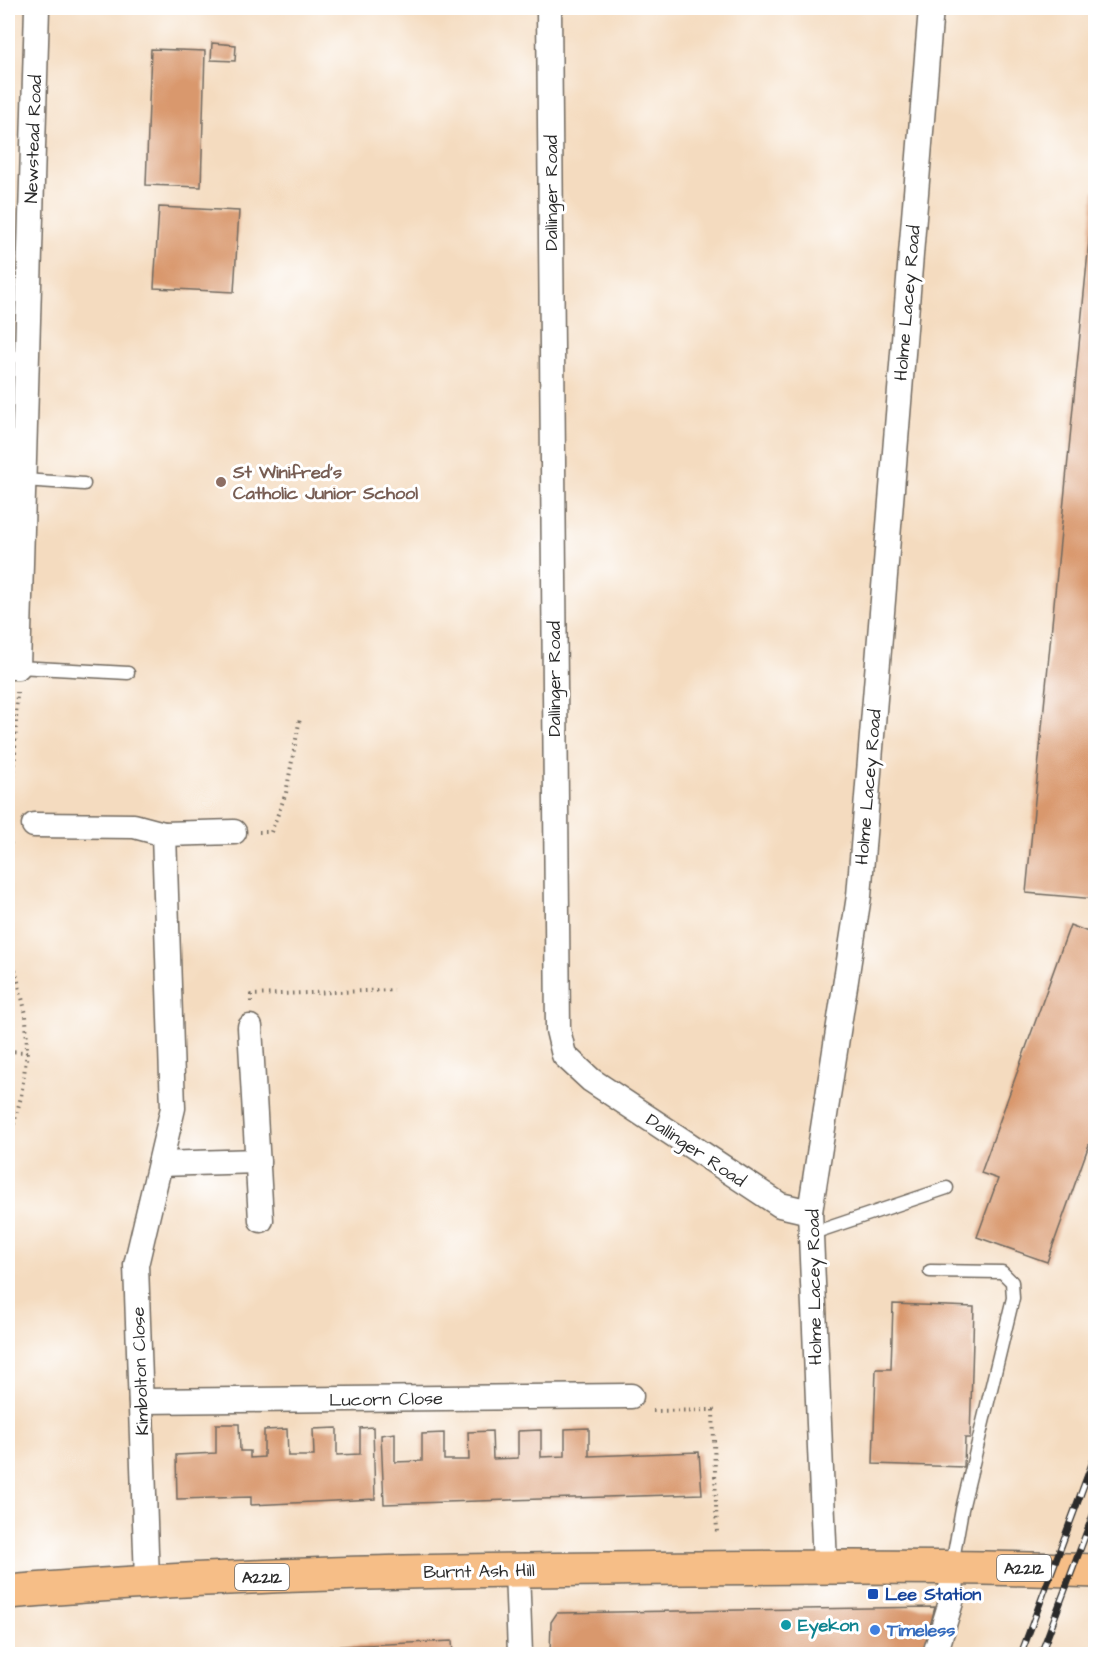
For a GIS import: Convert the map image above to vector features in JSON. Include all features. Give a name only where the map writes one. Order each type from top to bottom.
[{"type":"main road","name":"Burnt Ash Hill","points":[[8,1592],[147,1580],[517,1569],[952,1565]]},
{"type":"main road","name":"A2212","points":[[952,1565],[1095,1571]]},
{"type":"street","name":"Newstead Road","points":[[13,667],[23,480],[37,8]]},
{"type":"street","name":"Dallinger Road","points":[[549,8],[558,1030],[564,1055],[591,1080],[810,1223]]},
{"type":"street","name":"Holme Lacey Road","points":[[825,1565],[810,1223],[859,896],[931,8]]},
{"type":"street","points":[[34,825],[134,826],[164,834],[234,832]]},
{"type":"street","name":"Kimbolton Close","points":[[147,1580],[136,1265],[173,1108],[164,834]]},
{"type":"street","points":[[250,1027],[261,1220]]},
{"type":"street","points":[[160,1164],[258,1161]]},
{"type":"street","name":"Lucorn Close","points":[[141,1401],[631,1396]]},
{"type":"street","points":[[935,1654],[951,1602],[952,1565]]},
{"type":"street","points":[[517,1569],[520,1654]]},
{"type":"lane","points":[[23,480],[84,484]]},
{"type":"lane","points":[[13,667],[128,673]]},
{"type":"lane","points":[[810,1223],[947,1188]]},
{"type":"lane","points":[[930,1271],[1002,1272],[1012,1282],[1013,1298],[962,1509],[952,1565]]},
{"type":"path","points":[[13,667],[13,814]]},
{"type":"path","points":[[234,832],[271,832],[286,793],[300,718]]},
{"type":"path","points":[[8,868],[11,836]]},
{"type":"path","points":[[8,910],[11,953],[26,1014],[27,1052],[21,1096],[8,1146]]},
{"type":"path","points":[[250,1027],[251,995],[394,990]]},
{"type":"path","points":[[8,1051],[27,1052]]},
{"type":"path","points":[[631,1396],[632,1412],[713,1410],[717,1535]]},
{"type":"path","points":[[706,1536],[727,1535]]},
{"type":"building","points":[[212,43],[236,45],[235,61],[211,60]]},
{"type":"building","points":[[151,49],[205,51],[201,187],[146,185]]},
{"type":"building","points":[[1094,190],[1096,191],[1096,899],[1026,893]]},
{"type":"building","points":[[159,207],[239,211],[234,292],[154,288]]},
{"type":"building","points":[[8,693],[11,693],[10,776],[8,776]]},
{"type":"building","points":[[1070,925],[1096,935],[1096,1125],[1047,1262],[977,1237],[998,1179],[981,1173]]},
{"type":"building","points":[[893,1304],[974,1307],[970,1438],[965,1438],[964,1467],[873,1464],[876,1369],[891,1369]]},
{"type":"building","points":[[216,1424],[239,1424],[240,1451],[250,1451],[250,1458],[264,1457],[264,1430],[287,1429],[288,1456],[314,1456],[313,1429],[337,1428],[337,1455],[360,1454],[360,1428],[373,1427],[375,1499],[251,1505],[251,1497],[177,1499],[176,1455],[216,1453]]},
{"type":"building","points":[[589,1428],[589,1456],[699,1452],[702,1494],[384,1504],[381,1435],[395,1433],[395,1462],[422,1461],[422,1434],[444,1433],[444,1460],[469,1460],[468,1432],[492,1431],[493,1459],[518,1458],[518,1431],[541,1430],[541,1457],[565,1456],[565,1429]]},
{"type":"building","points":[[935,1607],[923,1654],[855,1651],[854,1654],[550,1654],[551,1622],[557,1613]]},
{"type":"building","points":[[452,1641],[453,1654],[220,1654],[258,1650]]},
{"type":"railway","points":[[1021,1654],[1096,1453]]},
{"type":"railway","points":[[1041,1654],[1096,1507]]},
{"type":"place","name":"St Winifred's Catholic Junior School","points":[[221,482]]},
{"type":"place","name":"Lee Station","points":[[873,1594]]},
{"type":"place","name":"Eyekon","points":[[786,1625]]},
{"type":"place","name":"Timeless","points":[[875,1630]]}]
